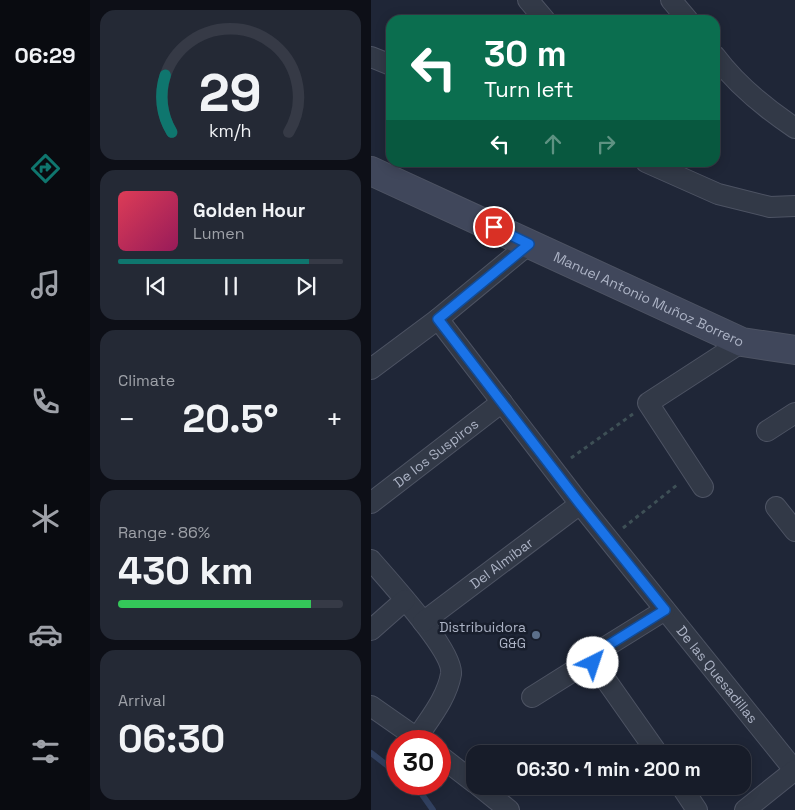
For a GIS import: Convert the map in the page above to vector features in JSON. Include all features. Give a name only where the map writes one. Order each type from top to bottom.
[{"type":"street","points":[[528,0],[541,15]]},
{"type":"street","points":[[671,0],[684,15]]},
{"type":"street","points":[[371,57],[386,63]]},
{"type":"street","points":[[720,64],[769,111],[795,128]]},
{"type":"street","points":[[656,167],[718,194],[770,207],[795,206]]},
{"type":"street","name":"Manuel Antonio Muñoz Borrero","points":[[371,171],[742,342],[795,350]]},
{"type":"street","points":[[371,369],[438,319],[529,244]]},
{"type":"street","name":"De las Quesadillas","points":[[438,319],[608,540],[794,771]]},
{"type":"street","points":[[698,480],[648,403],[742,342]]},
{"type":"street","name":"De los Suspiros","points":[[371,503],[501,402]]},
{"type":"street","points":[[767,431],[795,412]]},
{"type":"street","name":"Del Almíbar","points":[[423,622],[580,504]]},
{"type":"street","points":[[776,507],[795,531]]},
{"type":"street","points":[[371,560],[423,622],[447,656],[451,672],[447,690],[425,730]]},
{"type":"street","points":[[371,630],[405,600]]},
{"type":"street","points":[[532,697],[594,658],[599,651],[665,610]]},
{"type":"street","points":[[594,658],[593,663],[652,745]]},
{"type":"street","points":[[371,706],[405,730]]},
{"type":"street","points":[[451,764],[466,776]]},
{"type":"street","points":[[745,810],[794,771]]},
{"type":"street","points":[[490,795],[509,810]]},
{"type":"street","points":[[687,795],[697,810]]},
{"type":"path","points":[[554,470],[648,403]]},
{"type":"path","points":[[608,540],[698,480]]},
{"type":"waterway","points":[[371,753],[386,765]]},
{"type":"waterway","points":[[422,795],[433,810]]},
{"type":"place","name":"Distribuidora G&G","points":[[536,635]]},
{"type":"route","points":[[494,227],[529,244],[438,319],[580,504],[665,610],[599,651],[593,663]]}]
